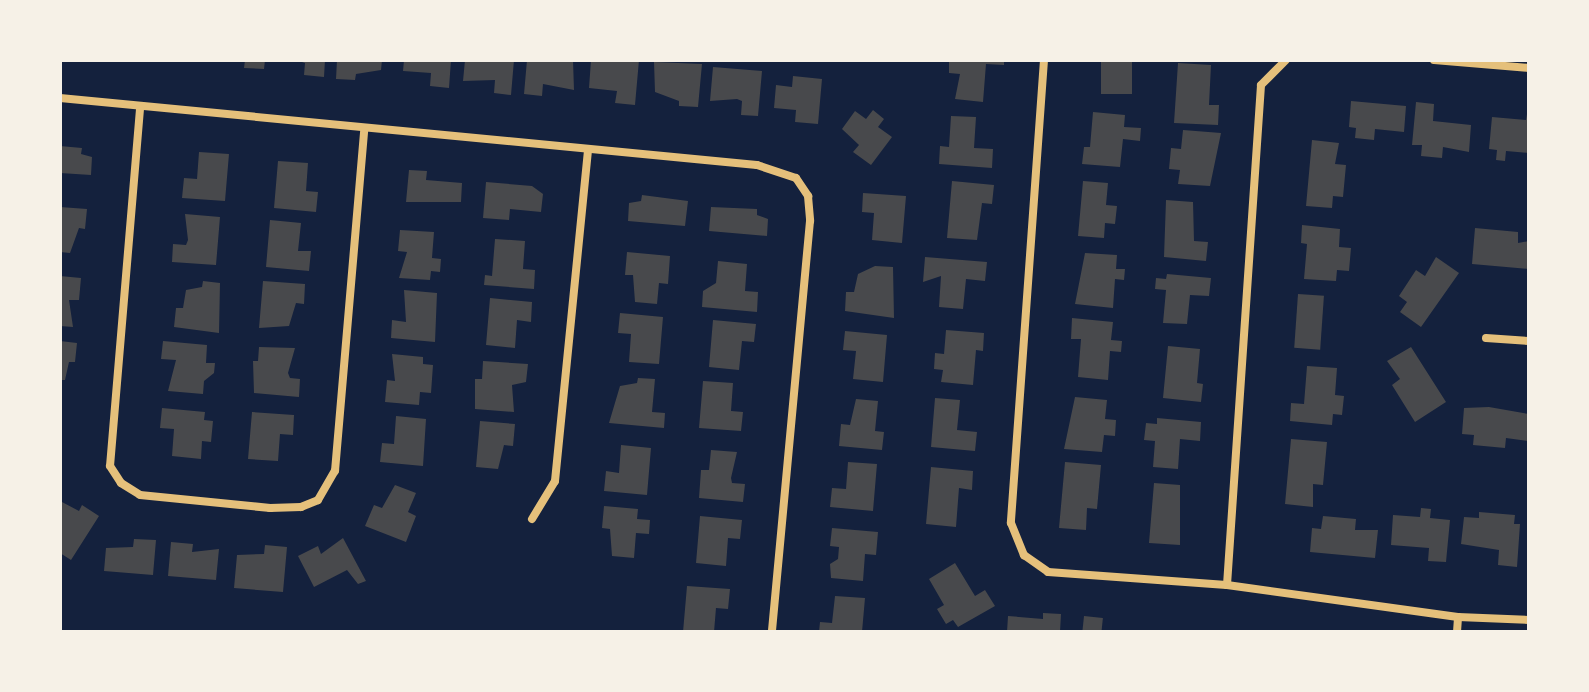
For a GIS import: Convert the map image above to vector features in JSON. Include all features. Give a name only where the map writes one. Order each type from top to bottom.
[{"type":"street","points":[[1044,60],[1011,523],[1024,555],[1048,572],[1227,585],[1458,617],[1529,620]]},
{"type":"street","points":[[1227,585],[1261,85],[1286,60]]},
{"type":"street","points":[[1434,60],[1529,68]]},
{"type":"street","points":[[60,98],[364,131],[774,168],[796,178],[808,196],[810,221],[772,632]]},
{"type":"street","points":[[140,109],[110,466],[121,483],[140,495],[227,504],[301,507],[330,487],[364,131]]},
{"type":"street","points":[[532,519],[555,481],[588,150]]},
{"type":"street","points":[[1486,338],[1529,341]]},
{"type":"street","points":[[1457,632],[1458,617]]},
{"type":"building","points":[[245,60],[265,60],[264,69],[244,68]]},
{"type":"building","points":[[296,60],[325,60],[324,77],[304,75],[305,63]]},
{"type":"building","points":[[337,60],[382,60],[381,70],[356,74],[355,80],[336,79]]},
{"type":"building","points":[[404,60],[451,60],[449,88],[430,86],[431,73],[403,71]]},
{"type":"building","points":[[465,60],[514,60],[511,95],[494,93],[495,80],[463,81]]},
{"type":"building","points":[[527,60],[573,60],[574,90],[543,84],[542,96],[524,94]]},
{"type":"building","points":[[591,60],[639,60],[635,105],[615,103],[617,91],[589,88]]},
{"type":"building","points":[[1004,60],[1004,65],[986,64],[983,102],[955,99],[960,74],[949,73],[949,61]]},
{"type":"building","points":[[1101,60],[1132,60],[1132,94],[1101,94]]},
{"type":"building","points":[[654,62],[702,64],[698,107],[679,106],[679,101],[655,92]]},
{"type":"building","points":[[1178,63],[1211,65],[1209,105],[1219,105],[1218,125],[1174,123]]},
{"type":"building","points":[[713,67],[762,71],[758,116],[741,115],[742,101],[737,99],[710,101]]},
{"type":"building","points":[[793,76],[822,79],[818,124],[795,122],[796,110],[774,108],[776,85],[792,87]]},
{"type":"building","points":[[1351,101],[1406,106],[1404,132],[1375,129],[1374,140],[1355,138],[1356,128],[1349,127]]},
{"type":"building","points":[[1416,102],[1434,104],[1433,121],[1471,125],[1469,152],[1443,147],[1442,158],[1421,156],[1422,145],[1412,145]]},
{"type":"building","points":[[873,110],[884,119],[878,127],[892,137],[871,165],[853,152],[859,145],[842,129],[855,111],[866,119]]},
{"type":"building","points":[[1093,112],[1125,115],[1124,127],[1141,128],[1140,141],[1123,139],[1120,167],[1082,164],[1084,147],[1090,147]]},
{"type":"building","points":[[1527,114],[1529,153],[1506,151],[1505,161],[1496,160],[1497,150],[1489,149],[1492,117],[1526,120]]},
{"type":"building","points":[[951,116],[976,117],[974,148],[993,149],[992,168],[939,164],[940,146],[949,147]]},
{"type":"building","points":[[1183,130],[1221,133],[1210,186],[1178,184],[1180,170],[1169,169],[1171,148],[1181,149]]},
{"type":"building","points":[[1312,140],[1339,143],[1335,164],[1346,165],[1343,197],[1333,196],[1332,208],[1306,206]]},
{"type":"building","points":[[60,146],[82,148],[81,154],[92,157],[91,175],[60,173]]},
{"type":"building","points":[[199,152],[229,154],[225,201],[182,198],[184,178],[197,179]]},
{"type":"building","points":[[278,161],[308,163],[306,191],[318,192],[316,212],[274,208]]},
{"type":"building","points":[[409,170],[427,171],[426,180],[462,183],[461,202],[406,202]]},
{"type":"building","points":[[952,181],[994,185],[992,204],[982,203],[977,240],[947,238]]},
{"type":"building","points":[[1083,181],[1108,183],[1106,205],[1117,206],[1115,224],[1105,223],[1104,238],[1078,236]]},
{"type":"building","points":[[486,182],[532,186],[543,194],[541,212],[510,209],[509,220],[483,218]]},
{"type":"building","points":[[863,193],[906,196],[902,243],[872,240],[874,213],[862,212]]},
{"type":"building","points":[[642,195],[688,201],[685,226],[628,221],[629,203],[641,201]]},
{"type":"building","points":[[1166,200],[1193,202],[1194,241],[1208,242],[1206,261],[1164,257]]},
{"type":"building","points":[[60,207],[87,209],[85,229],[79,228],[70,253],[60,252]]},
{"type":"building","points":[[711,207],[757,209],[757,215],[768,219],[767,236],[709,231]]},
{"type":"building","points":[[185,214],[220,217],[216,265],[172,262],[173,244],[186,245],[188,240]]},
{"type":"building","points":[[270,220],[301,223],[298,251],[311,251],[309,271],[266,267]]},
{"type":"building","points":[[1302,225],[1340,229],[1339,247],[1351,248],[1349,271],[1337,270],[1336,281],[1304,279],[1307,244],[1301,243]]},
{"type":"building","points":[[1475,228],[1518,232],[1518,243],[1529,241],[1529,269],[1472,264]]},
{"type":"building","points":[[400,230],[434,232],[432,258],[441,259],[440,272],[431,271],[430,280],[399,278],[407,252],[398,251]]},
{"type":"building","points":[[495,239],[525,241],[523,269],[535,270],[534,289],[484,285],[485,275],[492,276]]},
{"type":"building","points":[[627,252],[670,256],[668,284],[659,283],[657,304],[635,302],[633,275],[625,275]]},
{"type":"building","points":[[1085,253],[1117,255],[1116,269],[1125,269],[1124,280],[1115,279],[1113,308],[1075,304]]},
{"type":"building","points":[[925,257],[987,262],[985,281],[966,279],[963,309],[939,307],[941,276],[923,282]]},
{"type":"building","points":[[1436,257],[1459,273],[1421,327],[1400,312],[1407,302],[1399,296],[1416,270],[1425,276]]},
{"type":"building","points":[[718,261],[747,264],[745,291],[758,292],[757,312],[702,307],[703,291],[716,283]]},
{"type":"building","points":[[875,266],[893,267],[894,318],[845,311],[846,292],[854,292],[858,274]]},
{"type":"building","points":[[1167,274],[1211,278],[1209,296],[1190,295],[1187,324],[1163,323],[1166,290],[1155,289],[1156,278],[1166,279]]},
{"type":"building","points":[[60,276],[81,278],[79,300],[69,300],[73,327],[60,326]]},
{"type":"building","points":[[203,281],[220,283],[219,333],[174,327],[176,308],[183,308],[186,290],[202,287]]},
{"type":"building","points":[[263,281],[305,284],[304,304],[296,303],[289,326],[259,328]]},
{"type":"building","points":[[404,290],[437,293],[435,342],[391,338],[392,320],[406,322]]},
{"type":"building","points":[[1298,294],[1324,296],[1320,350],[1294,348]]},
{"type":"building","points":[[490,298],[532,302],[531,322],[517,320],[515,348],[486,345]]},
{"type":"building","points":[[620,313],[663,317],[659,364],[629,362],[631,334],[618,333]]},
{"type":"building","points":[[1072,318],[1113,322],[1111,340],[1122,341],[1121,352],[1110,351],[1108,380],[1078,377],[1081,339],[1071,339]]},
{"type":"building","points":[[713,320],[756,324],[754,342],[742,341],[739,370],[709,367]]},
{"type":"building","points":[[946,330],[984,333],[983,351],[976,350],[973,385],[941,382],[943,370],[934,369],[935,353],[944,354]]},
{"type":"building","points":[[845,331],[887,335],[883,382],[853,379],[856,351],[843,350]]},
{"type":"building","points":[[60,341],[77,343],[75,362],[69,362],[65,380],[60,380]]},
{"type":"building","points":[[163,341],[207,345],[206,363],[215,363],[214,373],[204,381],[203,394],[168,391],[176,360],[161,359]]},
{"type":"building","points":[[1168,346],[1200,349],[1197,383],[1203,384],[1201,402],[1163,398]]},
{"type":"building","points":[[259,347],[295,348],[288,373],[290,378],[300,379],[299,397],[254,393],[253,361],[258,361]]},
{"type":"building","points":[[1411,347],[1446,402],[1415,422],[1392,385],[1400,379],[1387,361]]},
{"type":"building","points":[[392,354],[423,357],[423,364],[433,365],[431,393],[420,392],[419,405],[385,402],[387,380],[395,381]]},
{"type":"building","points":[[483,361],[528,364],[526,382],[512,385],[514,412],[475,409],[475,379],[482,379]]},
{"type":"building","points":[[1307,366],[1337,368],[1335,395],[1344,396],[1342,415],[1333,414],[1332,425],[1290,421],[1291,403],[1304,404]]},
{"type":"building","points":[[638,378],[655,379],[652,412],[665,413],[664,428],[609,423],[620,386],[637,383]]},
{"type":"building","points":[[703,381],[733,383],[731,411],[743,412],[741,431],[699,428]]},
{"type":"building","points":[[1075,397],[1107,400],[1105,419],[1116,420],[1115,436],[1104,435],[1102,452],[1064,449]]},
{"type":"building","points":[[935,398],[960,400],[957,430],[977,432],[975,451],[931,447]]},
{"type":"building","points":[[856,399],[878,401],[875,431],[884,432],[882,450],[839,446],[841,424],[850,425]]},
{"type":"building","points":[[1489,407],[1529,414],[1528,441],[1506,438],[1505,448],[1473,445],[1474,435],[1462,434],[1464,408]]},
{"type":"building","points":[[162,408],[205,412],[204,420],[213,421],[211,442],[202,441],[201,459],[172,456],[174,429],[160,428]]},
{"type":"building","points":[[252,412],[294,415],[293,435],[280,434],[278,461],[248,459]]},
{"type":"building","points":[[396,416],[426,419],[423,466],[380,462],[382,443],[394,444]]},
{"type":"building","points":[[1157,418],[1201,422],[1200,441],[1180,439],[1178,469],[1153,467],[1155,441],[1144,440],[1146,423],[1157,424]]},
{"type":"building","points":[[480,421],[515,424],[513,446],[504,445],[498,469],[476,467]]},
{"type":"building","points":[[1291,439],[1327,442],[1323,485],[1313,484],[1313,507],[1285,504]]},
{"type":"building","points":[[621,445],[651,448],[647,495],[604,491],[606,471],[619,473]]},
{"type":"building","points":[[711,450],[737,452],[731,478],[732,483],[745,484],[743,502],[699,498],[701,470],[709,470]]},
{"type":"building","points":[[848,462],[877,464],[873,511],[830,507],[832,488],[846,489]]},
{"type":"building","points":[[1065,462],[1101,465],[1097,509],[1087,508],[1086,530],[1059,528]]},
{"type":"building","points":[[931,467],[973,471],[972,490],[959,488],[956,527],[926,524]]},
{"type":"building","points":[[1154,483],[1180,485],[1180,545],[1149,543]]},
{"type":"building","points":[[395,485],[416,493],[408,512],[416,516],[406,542],[365,526],[374,505],[382,508]]},
{"type":"building","points":[[62,502],[79,511],[82,505],[99,516],[71,560],[60,553]]},
{"type":"building","points":[[604,506],[638,509],[637,519],[650,520],[649,534],[636,533],[634,558],[612,556],[610,529],[602,528]]},
{"type":"building","points":[[1421,508],[1431,509],[1430,518],[1450,520],[1446,562],[1428,561],[1429,548],[1391,545],[1393,515],[1420,517]]},
{"type":"building","points":[[1479,512],[1515,515],[1514,524],[1520,524],[1517,567],[1498,565],[1499,550],[1461,544],[1464,517],[1479,518]]},
{"type":"building","points":[[700,516],[742,520],[740,539],[728,538],[726,566],[696,563]]},
{"type":"building","points":[[1323,516],[1356,519],[1355,530],[1378,530],[1375,558],[1310,552],[1312,528],[1321,529]]},
{"type":"building","points":[[832,528],[878,532],[876,555],[865,554],[863,581],[831,578],[830,564],[838,559],[839,547],[830,546]]},
{"type":"building","points":[[343,538],[366,581],[358,584],[347,570],[314,587],[298,556],[318,546],[321,554]]},
{"type":"building","points":[[134,539],[156,540],[153,575],[104,571],[106,548],[133,547]]},
{"type":"building","points":[[171,542],[193,544],[192,552],[219,549],[216,580],[168,576]]},
{"type":"building","points":[[265,545],[287,547],[283,592],[234,588],[237,555],[264,554]]},
{"type":"building","points":[[955,563],[975,596],[985,590],[995,606],[958,627],[953,620],[946,624],[937,609],[944,605],[929,579]]},
{"type":"building","points":[[687,586],[730,589],[728,609],[716,608],[714,632],[683,632]]},
{"type":"building","points":[[835,596],[865,598],[862,632],[819,632],[820,622],[832,623]]},
{"type":"building","points":[[1043,613],[1061,614],[1060,632],[1007,632],[1008,616],[1043,619]]},
{"type":"building","points":[[1084,616],[1103,618],[1101,632],[1082,632]]}]
